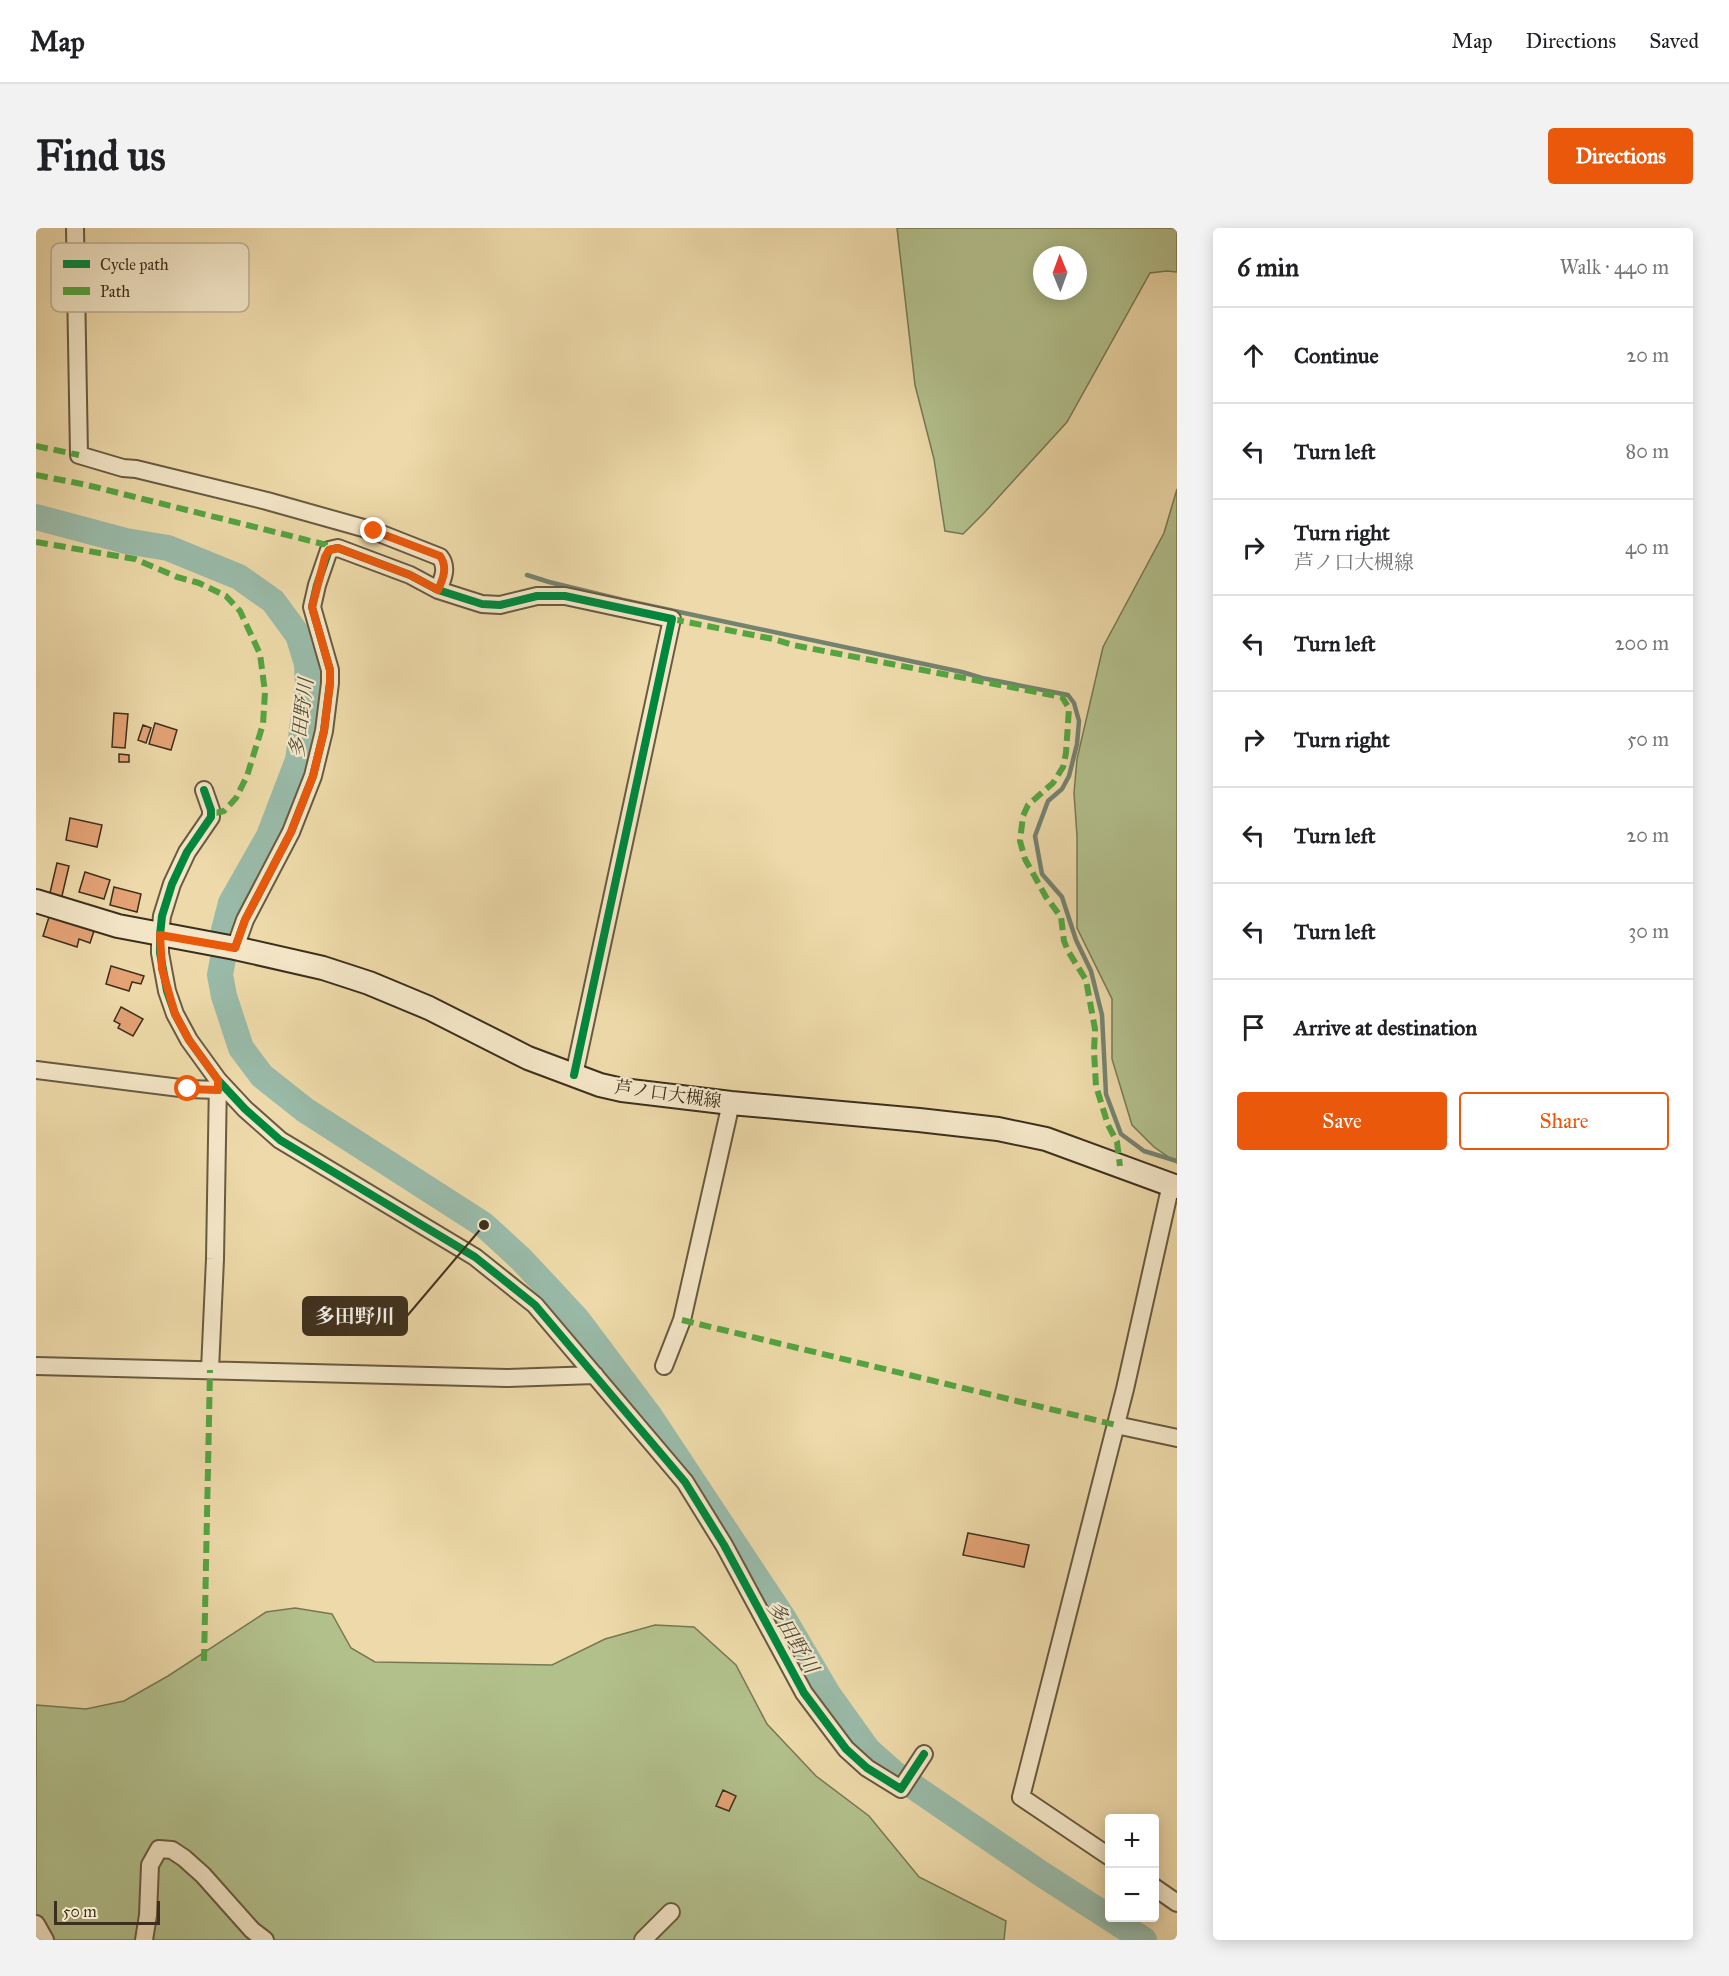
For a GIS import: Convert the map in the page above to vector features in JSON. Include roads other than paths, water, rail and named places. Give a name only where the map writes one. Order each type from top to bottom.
[{"type":"main road","name":"芦ノ口大槻線","points":[[36,901],[118,926],[235,948],[322,968],[369,983],[429,1008],[528,1058],[574,1076],[622,1090],[998,1129],[1046,1139],[1174,1186]]},
{"type":"street","points":[[75,228],[75,243]]},
{"type":"street","points":[[76,312],[79,455],[123,468],[136,469],[267,501],[374,531],[440,556],[444,562],[444,572],[438,590]]},
{"type":"street","points":[[235,948],[245,920],[291,832],[313,776],[324,731],[330,670],[312,607],[325,557],[329,550],[338,548],[410,575],[438,590],[482,604],[500,605],[537,596],[565,596],[672,619],[574,1076]]},
{"type":"street","points":[[204,790],[211,817],[187,852],[171,884],[162,916],[160,935],[162,969],[175,1014],[218,1085],[280,1140],[476,1257],[535,1305],[685,1482],[724,1545],[804,1693],[846,1749],[867,1768],[901,1790],[924,1754]]},
{"type":"street","points":[[36,1070],[188,1089],[218,1085]]},
{"type":"street","points":[[210,1370],[215,1259],[218,1085]]},
{"type":"street","points":[[664,1366],[682,1320],[731,1103]]},
{"type":"street","points":[[1105,1854],[1021,1797],[1174,1186]]},
{"type":"street","points":[[36,1366],[507,1378],[595,1375]]},
{"type":"street","points":[[1116,1425],[1177,1438]]},
{"type":"street","points":[[144,1940],[148,1915],[150,1865],[159,1849],[172,1850],[184,1858],[203,1875],[252,1930],[265,1940]]},
{"type":"street","points":[[1159,1890],[1177,1903]]},
{"type":"street","points":[[643,1940],[671,1912]]},
{"type":"street","points":[[36,1924],[45,1940]]},
{"type":"waterway","name":"多田野川","points":[[36,517],[126,541],[168,548],[239,577],[273,601],[298,635],[307,664],[308,686],[298,760],[269,836],[231,903],[224,930],[224,953],[220,975],[224,996],[241,1048],[262,1076],[305,1110],[484,1225],[522,1260],[577,1319],[649,1415],[784,1619],[828,1694],[868,1750],[895,1774],[1040,1873],[1144,1940]]},
{"type":"waterway","points":[[527,575],[623,600],[1068,695],[1074,703],[1079,721],[1077,744],[1069,776],[1062,789],[1048,801],[1035,836],[1042,874],[1062,897],[1076,940],[1091,971],[1102,1015],[1106,1094],[1121,1134],[1144,1151],[1177,1161]]},
{"type":"place","name":"多田野川","points":[[484,1225]]}]
